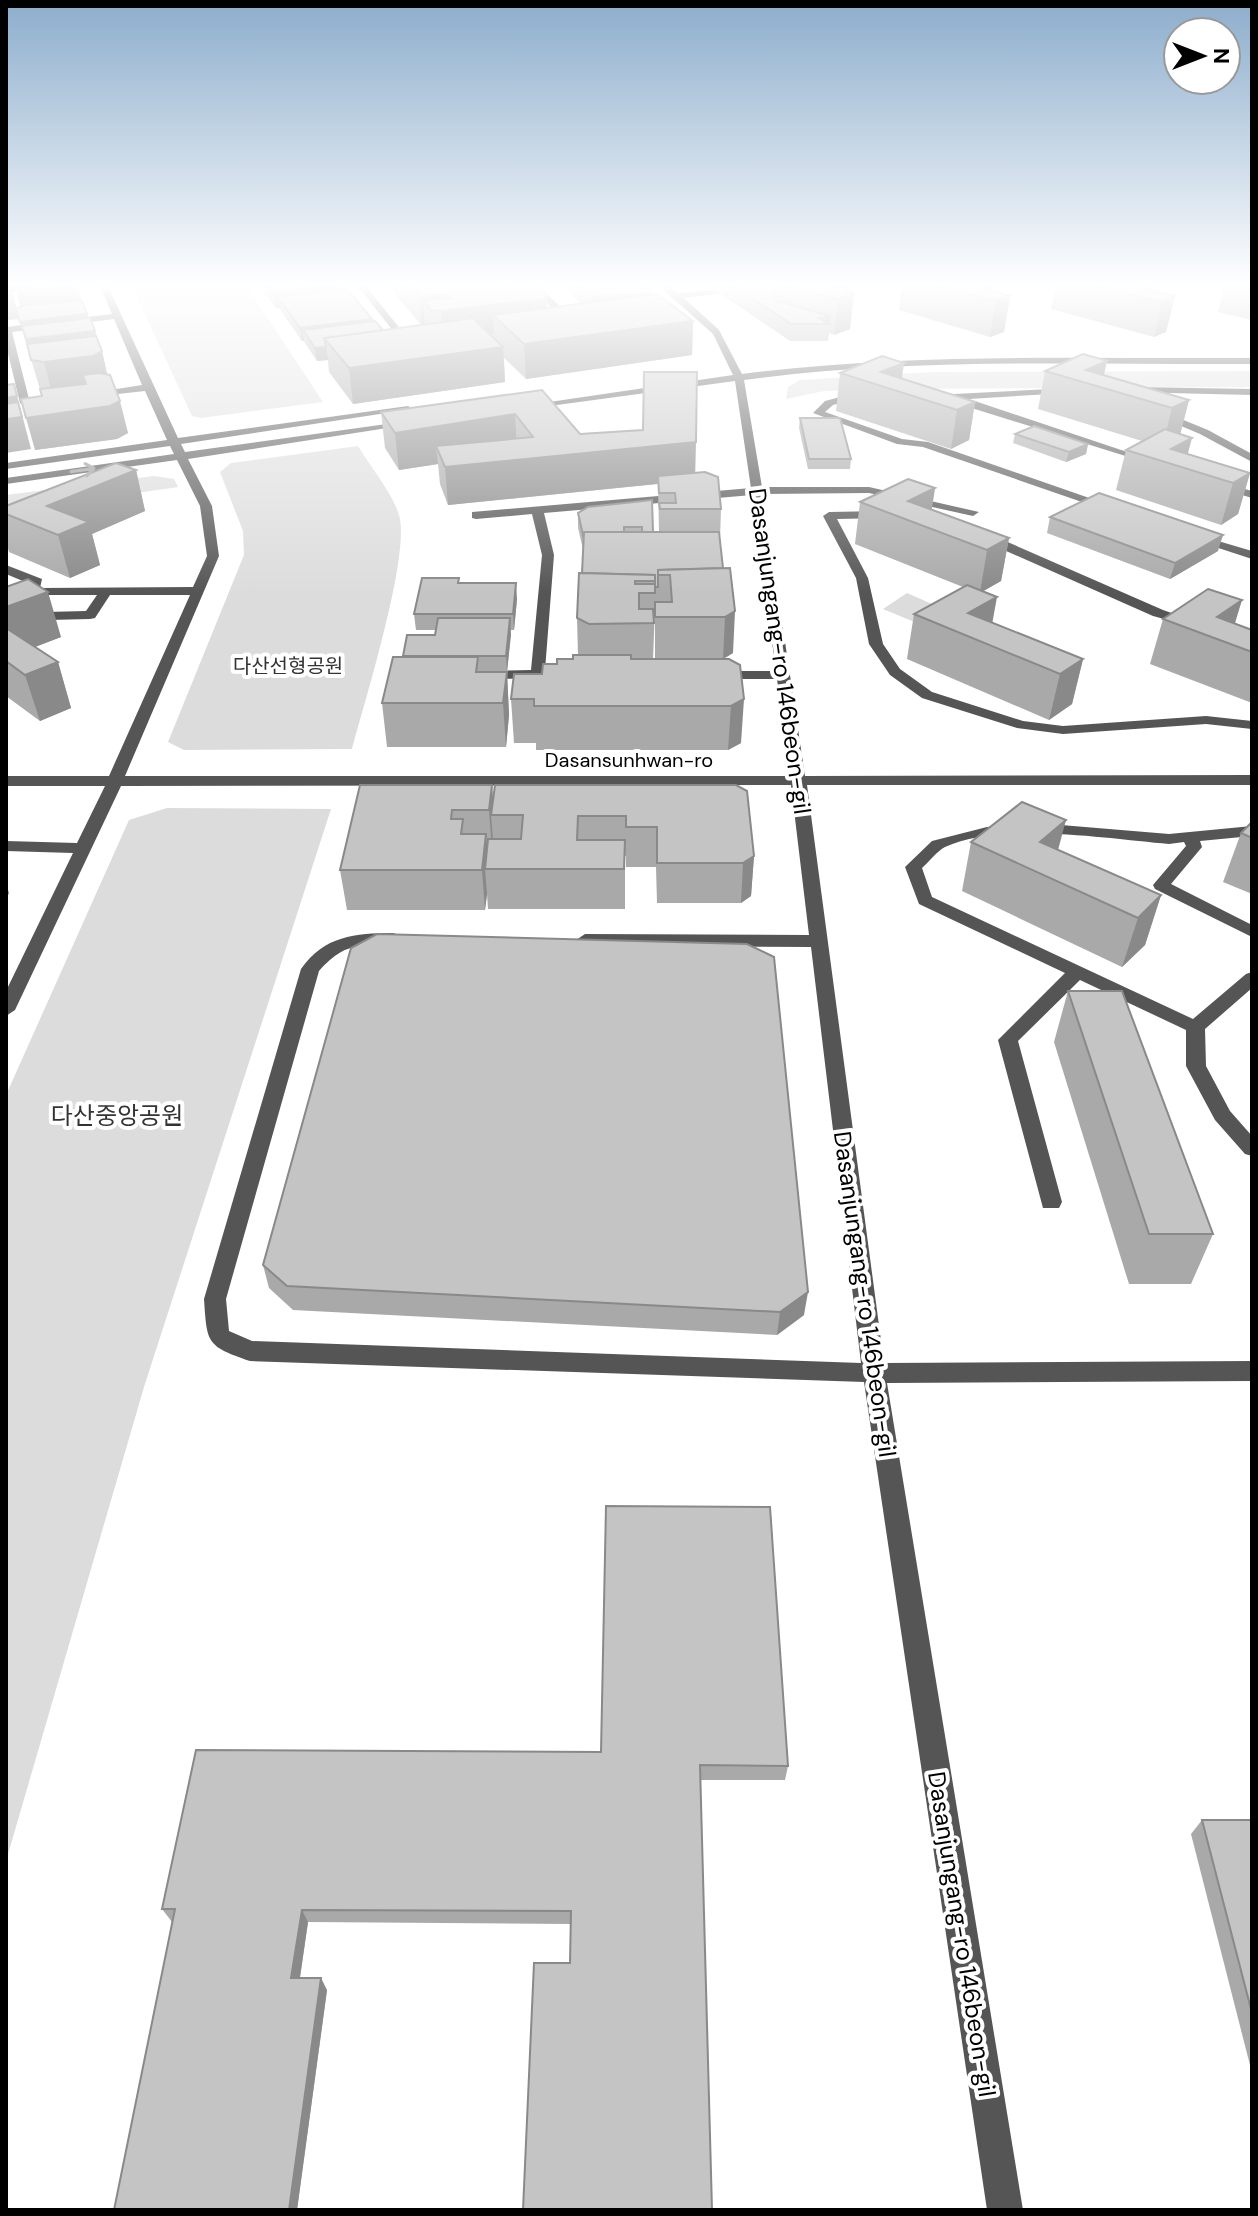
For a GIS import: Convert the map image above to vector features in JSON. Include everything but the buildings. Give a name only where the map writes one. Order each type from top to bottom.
[{"type":"street","points":[[18,387],[21,403],[41,401]]},
{"type":"street","points":[[72,397],[146,387]]},
{"type":"street","points":[[6,1010],[115,781],[213,556],[206,506],[149,387]]},
{"type":"street","points":[[512,408],[626,387]]},
{"type":"street","name":"Dasanjungang-ro 146beon-gil","points":[[737,387],[757,491],[798,779],[874,1373],[1005,2210]]},
{"type":"street","points":[[917,393],[954,397],[1077,390]]},
{"type":"street","points":[[872,392],[829,403],[818,413],[901,442],[924,444],[1122,511]]},
{"type":"street","points":[[1131,402],[1116,393],[1252,392]]},
{"type":"street","points":[[954,397],[981,409],[1156,464]]},
{"type":"street","points":[[6,466],[423,407]]},
{"type":"street","points":[[1145,408],[1204,432],[1252,459]]},
{"type":"street","points":[[6,481],[418,422]]},
{"type":"street","points":[[1211,482],[1252,495]]},
{"type":"street","points":[[869,490],[885,515]]},
{"type":"street","points":[[476,515],[757,491],[869,490],[973,512]]},
{"type":"street","points":[[537,510],[548,555],[538,674]]},
{"type":"street","points":[[901,515],[829,516],[862,578],[876,644],[895,672],[927,695],[1022,725],[1063,730],[1206,720],[1252,725]]},
{"type":"street","points":[[970,531],[1158,613],[1202,626]]},
{"type":"street","points":[[1180,531],[1252,555]]},
{"type":"street","points":[[6,569],[37,582],[32,592],[199,591]]},
{"type":"street","points":[[6,617],[90,615],[106,591]]},
{"type":"street","points":[[492,675],[584,674]]},
{"type":"street","points":[[707,675],[783,675]]},
{"type":"street","name":"Dasansunhwan-ro","points":[[6,781],[1252,780]]},
{"type":"street","points":[[1195,1027],[925,900],[913,867],[938,844],[987,832],[1037,828],[1169,839],[1252,831]]},
{"type":"street","points":[[1190,837],[1194,847],[1161,885],[1252,932]]},
{"type":"street","points":[[6,846],[83,848]]},
{"type":"street","points":[[419,939],[355,939],[330,946],[310,969],[215,1299],[218,1336],[250,1351],[874,1373],[1252,1371]]},
{"type":"street","points":[[563,940],[819,941]]},
{"type":"street","points":[[1051,1202],[1008,1040],[1077,972]]},
{"type":"street","points":[[1195,1027],[1252,978]]},
{"type":"street","points":[[1195,1027],[1196,1066],[1222,1115],[1252,1149]]},
{"type":"green space","points":[[179,387],[313,387],[323,402],[201,418],[192,416]]},
{"type":"green space","points":[[788,387],[1179,387],[824,391],[786,399]]},
{"type":"green space","name":"다산선형공원","points":[[358,446],[396,507],[401,534],[393,594],[352,749],[184,750],[168,742],[244,555],[243,531],[220,472],[231,463]]},
{"type":"green space","points":[[154,476],[174,479],[178,487],[6,512],[6,495]]},
{"type":"green space","points":[[907,593],[957,615],[929,628],[883,609]]},
{"type":"green space","name":"다산중앙공원","points":[[167,808],[331,809],[144,1387],[6,1861],[6,1095],[129,820]]}]
